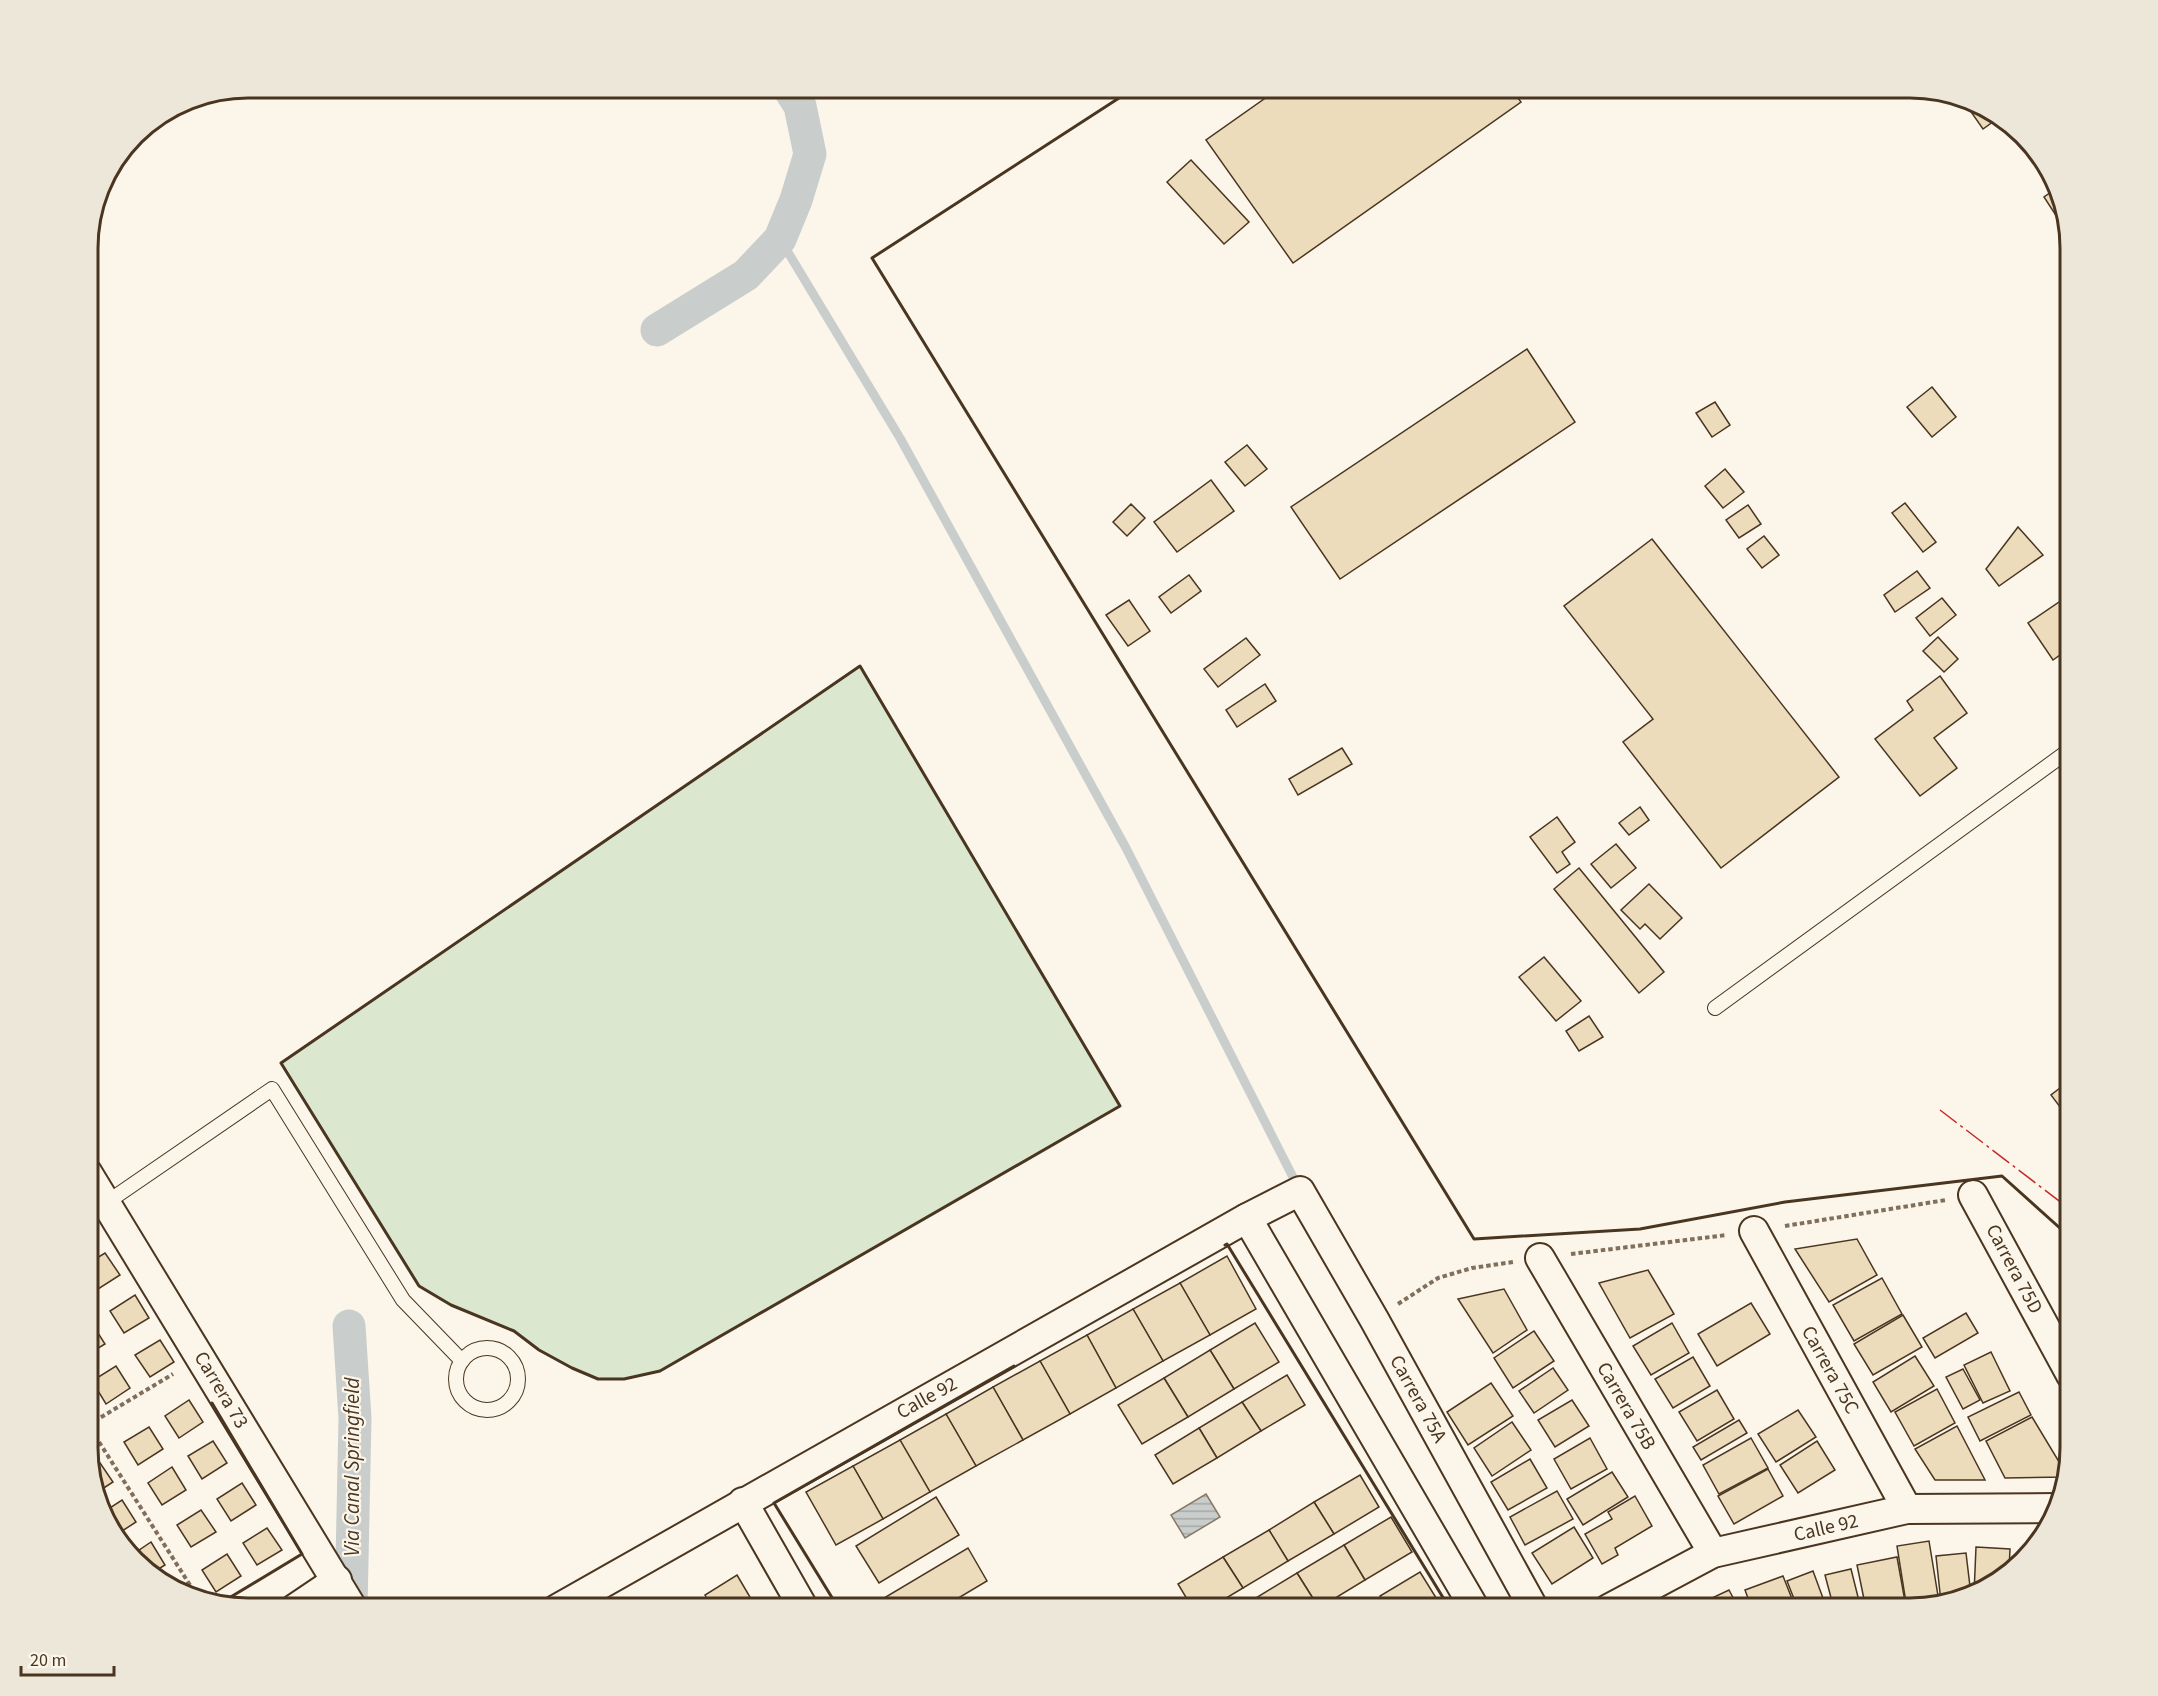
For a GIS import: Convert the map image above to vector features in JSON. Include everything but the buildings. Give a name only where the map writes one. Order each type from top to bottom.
[{"type":"street","name":"Carrera 73","points":[[98,1190],[344,1594]]},
{"type":"street","name":"Calle 92","points":[[586,1598],[743,1502],[1300,1191]]},
{"type":"street","name":"Carrera 75A","points":[[1300,1191],[1374,1319],[1528,1598]]},
{"type":"street","name":"Carrera 75D","points":[[1973,1195],[2060,1355]]},
{"type":"street","points":[[1248,1218],[1469,1598]]},
{"type":"street","name":"Carrera 75C","points":[[1754,1231],[1907,1509]]},
{"type":"street","name":"Carrera 75B","points":[[1540,1258],[1713,1553]]},
{"type":"street","points":[[743,1502],[798,1598]]},
{"type":"street","name":"Calle 92","points":[[1629,1598],[1713,1553],[1907,1509],[2048,1508]]},
{"type":"lane","points":[[1715,1008],[2060,757]]},
{"type":"lane","points":[[106,1203],[273,1089],[403,1300],[462,1360]]},
{"type":"lane","points":[[489,1348],[500,1351],[514,1365],[517,1386],[513,1395],[498,1408],[478,1409],[469,1405],[462,1398],[455,1379],[462,1360],[469,1353],[479,1349],[489,1348]]},
{"type":"path","points":[[1374,1319],[1438,1278],[1472,1268],[1754,1231],[1973,1195]]},
{"type":"path","points":[[98,1418],[173,1374]]},
{"type":"path","points":[[98,1440],[192,1588]]},
{"type":"green space","points":[[860,666],[1120,1106],[660,1371],[624,1379],[598,1379],[539,1350],[514,1331],[451,1305],[419,1286],[281,1063]]},
{"type":"shaded area","points":[[1206,1494],[1220,1517],[1185,1538],[1171,1515]]},
{"type":"waterway","name":"Via Canal Springfield","points":[[657,330],[746,275],[780,239],[796,200],[810,154],[800,106],[795,98]]},
{"type":"waterway","points":[[780,239],[900,438],[1126,848],[1299,1189]]},
{"type":"waterway","name":"Via Canal Springfield","points":[[349,1326],[355,1418],[351,1598]]},
{"type":"wall","points":[[1120,97],[872,258],[1474,1239],[1640,1229],[1785,1202],[2002,1176],[2060,1228]]},
{"type":"wall","points":[[860,666],[1120,1106],[660,1371],[624,1379],[598,1379],[539,1350],[514,1331],[451,1305],[419,1286],[281,1063],[860,666]]},
{"type":"wall","points":[[1225,1245],[1227,1244],[1443,1598]]},
{"type":"wall","points":[[832,1598],[774,1503],[1014,1366]]},
{"type":"wall","points":[[212,1403],[302,1554],[230,1597]]},
{"type":"power","points":[[1940,1110],[2060,1202]]}]
